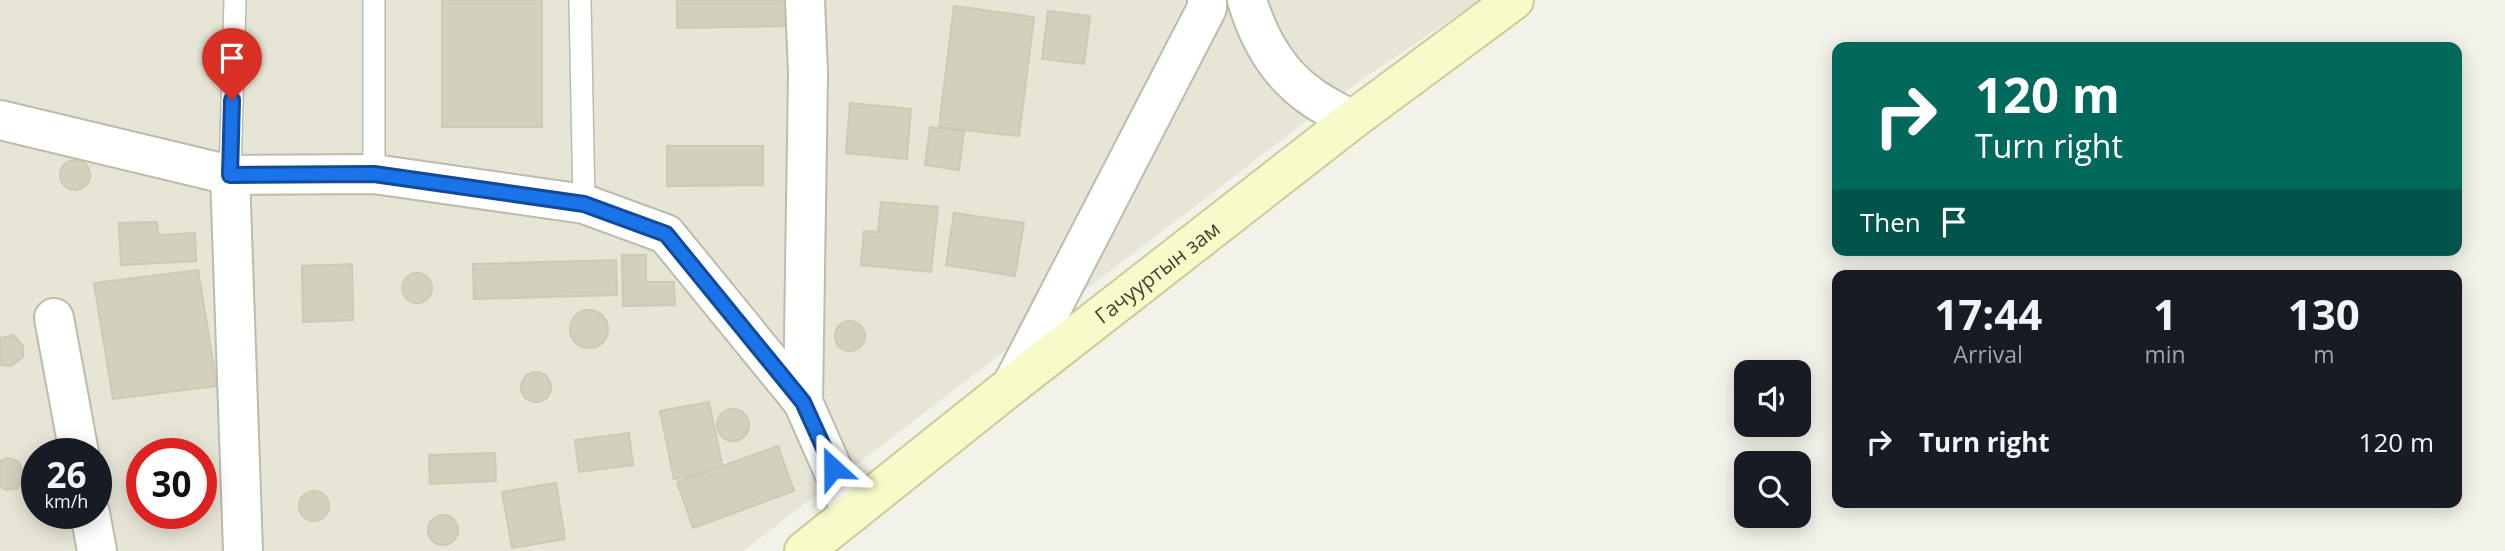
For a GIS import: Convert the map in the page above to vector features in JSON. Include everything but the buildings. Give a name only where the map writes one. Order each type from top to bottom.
[{"type":"main road","name":"Гачууртын зам","points":[[804,551],[1012,384],[1352,120],[1514,0]]},
{"type":"street","points":[[803,402],[807,73],[805,0]]},
{"type":"street","points":[[1012,384],[1207,8],[1207,0]]},
{"type":"street","points":[[1247,0],[1267,50],[1284,73],[1309,95],[1352,120]]},
{"type":"street","points":[[0,120],[230,175],[374,174],[584,204],[666,234],[803,402],[852,513]]},
{"type":"street","points":[[230,175],[243,551]]},
{"type":"street","points":[[54,318],[76,438]]},
{"type":"street","points":[[93,529],[97,551]]},
{"type":"lane","points":[[230,175],[235,0]]},
{"type":"lane","points":[[374,0],[374,174]]},
{"type":"lane","points":[[580,0],[584,204]]},
{"type":"shaded area","points":[[0,0],[1480,0],[1358,82],[743,551],[0,551]]},
{"type":"route","points":[[232,100],[230,175],[374,174],[584,204],[666,234],[803,402],[833,468]]}]
